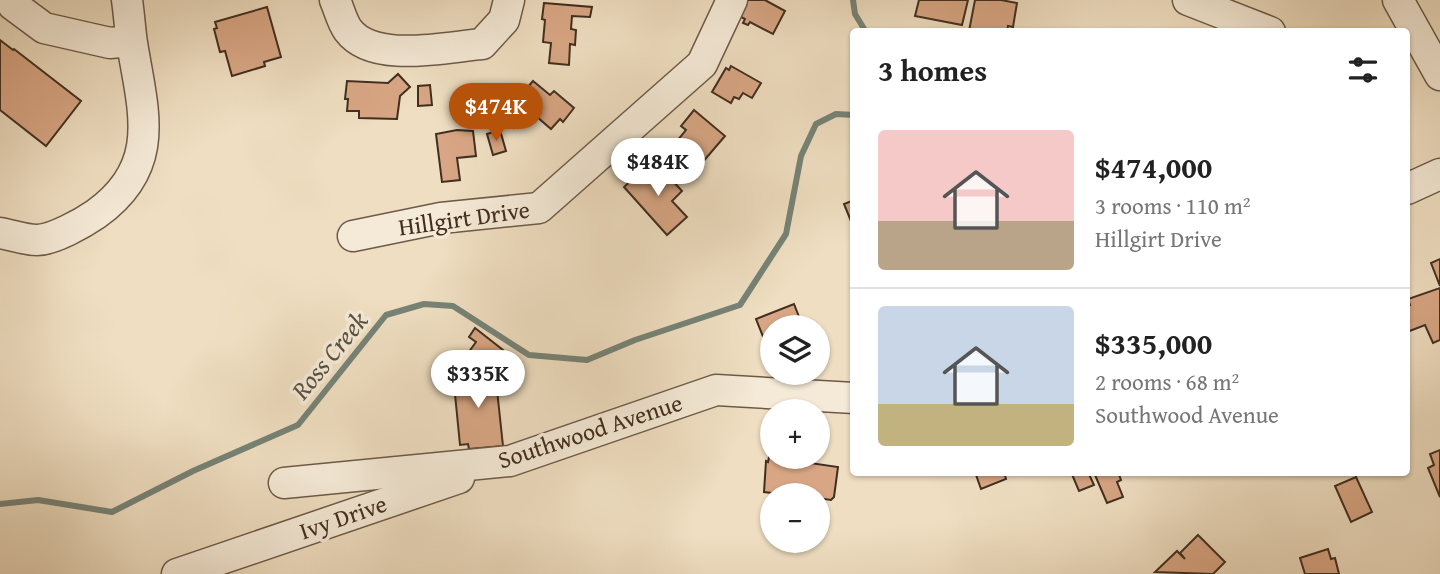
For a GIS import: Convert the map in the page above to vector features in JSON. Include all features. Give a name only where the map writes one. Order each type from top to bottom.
[{"type":"street","points":[[0,233],[39,240],[82,224],[112,203],[135,172],[145,138],[144,107],[131,40],[127,0]]},
{"type":"street","points":[[335,0],[346,29],[361,43],[379,49],[410,51],[482,44],[504,20],[509,0]]},
{"type":"street","name":"Hillgirt Drive","points":[[353,236],[441,218],[539,208],[702,64],[732,0]]},
{"type":"street","points":[[1188,0],[1260,28]]},
{"type":"street","points":[[1398,0],[1410,28]]},
{"type":"street","points":[[13,5],[44,28],[110,43],[131,40]]},
{"type":"street","points":[[1413,36],[1440,75]]},
{"type":"street","points":[[1410,188],[1440,174]]},
{"type":"street","name":"Southwood Avenue","points":[[284,483],[510,461],[716,390],[850,398]]},
{"type":"street","name":"Ivy Drive","points":[[177,574],[510,461]]},
{"type":"building","points":[[735,0],[765,0],[785,11],[773,34],[750,22],[748,25],[743,23],[745,19],[729,11]]},
{"type":"building","points":[[919,0],[968,0],[962,25],[915,16]]},
{"type":"building","points":[[975,0],[1017,3],[1013,27],[970,28]]},
{"type":"building","points":[[544,3],[592,7],[590,17],[572,16],[571,29],[576,30],[575,45],[570,44],[569,65],[549,63],[551,43],[543,42]]},
{"type":"building","points":[[267,7],[281,57],[264,62],[265,66],[232,76],[225,51],[220,52],[214,29],[217,28],[215,22]]},
{"type":"building","points":[[0,40],[81,101],[46,146],[0,110]]},
{"type":"building","points":[[731,66],[761,83],[752,98],[743,93],[739,99],[734,97],[731,103],[712,92],[726,68],[729,70]]},
{"type":"building","points":[[398,74],[410,87],[400,96],[397,119],[359,118],[359,111],[347,111],[347,81],[388,83]]},
{"type":"building","points":[[533,81],[550,95],[554,91],[574,108],[563,122],[560,119],[551,129],[529,110],[514,128],[500,112],[517,92],[526,85],[528,87]]},
{"type":"building","points":[[430,85],[432,105],[418,106],[418,86]]},
{"type":"building","points":[[694,110],[725,136],[701,164],[677,141],[686,130],[681,126]]},
{"type":"building","points":[[457,130],[473,131],[476,156],[457,158],[460,180],[442,182],[436,134]]},
{"type":"building","points":[[500,130],[506,151],[493,155],[487,134]]},
{"type":"building","points":[[660,167],[682,191],[672,201],[687,217],[667,235],[624,187],[645,168],[651,175]]},
{"type":"building","points":[[850,202],[850,219],[844,204]]},
{"type":"building","points":[[1440,259],[1440,286],[1431,263]]},
{"type":"building","points":[[1440,288],[1440,340],[1433,343],[1425,325],[1410,331],[1410,298]]},
{"type":"building","points":[[794,304],[798,315],[766,315]]},
{"type":"building","points":[[475,328],[503,350],[486,372],[468,359],[468,353],[476,342],[469,337]]},
{"type":"building","points":[[495,371],[503,446],[469,449],[468,444],[460,445],[453,374]]},
{"type":"building","points":[[1440,450],[1440,497],[1428,468],[1434,465],[1430,454]]},
{"type":"building","points":[[838,467],[834,497],[831,500],[830,483],[765,483],[765,469]]},
{"type":"building","points":[[976,476],[1005,476],[1006,479],[981,489]]},
{"type":"building","points":[[1073,476],[1090,476],[1094,485],[1079,491]]},
{"type":"building","points":[[1095,476],[1120,476],[1121,480],[1117,482],[1123,497],[1107,503]]},
{"type":"building","points":[[1356,477],[1372,512],[1351,522],[1335,486]]},
{"type":"building","points":[[1198,535],[1225,562],[1213,574],[1155,572],[1177,551],[1185,559],[1180,553]]},
{"type":"building","points":[[1328,549],[1331,559],[1335,558],[1339,574],[1305,574],[1300,558]]},
{"type":"waterway","name":"Ross Creek","points":[[853,0],[855,14],[864,28]]},
{"type":"waterway","name":"Ross Creek","points":[[0,504],[38,500],[112,512],[193,471],[298,425],[386,315],[424,304],[453,306],[529,355],[587,360],[635,340],[740,305],[786,234],[801,156],[816,124],[836,114],[850,115]]}]
